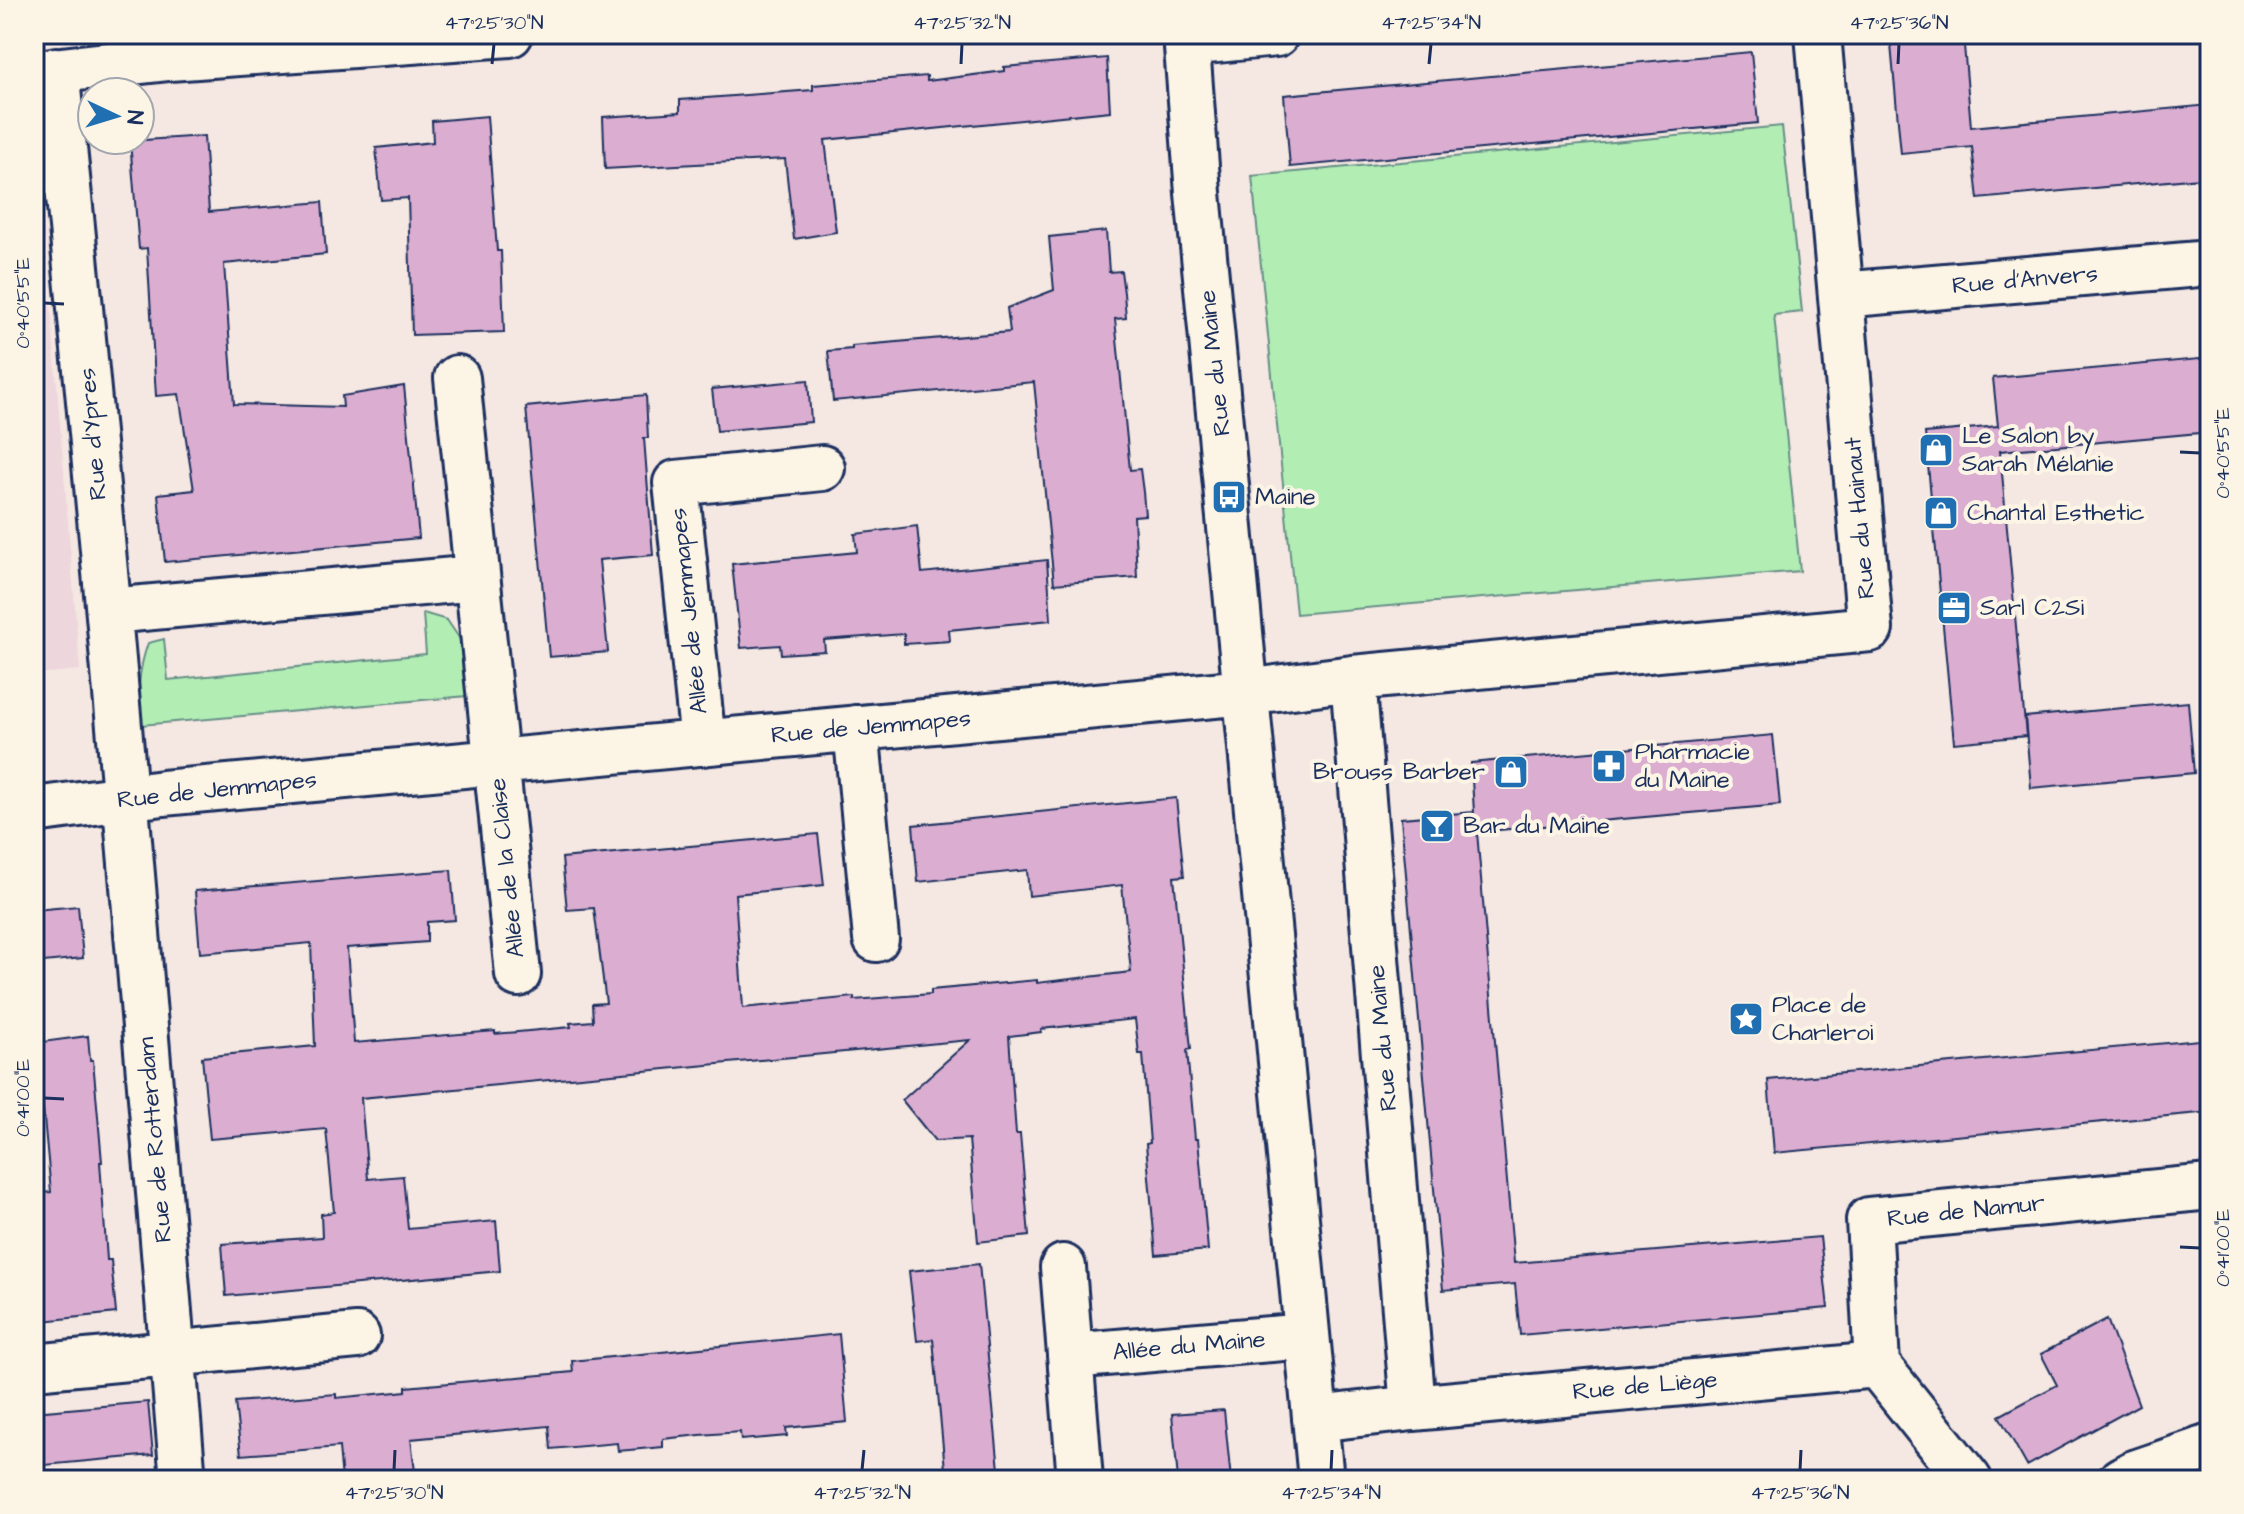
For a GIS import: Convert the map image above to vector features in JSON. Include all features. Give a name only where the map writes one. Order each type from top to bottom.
[{"type":"street","points":[[45,71],[169,58],[510,34]]},
{"type":"street","points":[[1187,38],[1276,34]]},
{"type":"street","name":"Rue du Hainaut","points":[[1353,678],[1870,629],[1818,34]]},
{"type":"street","name":"Rue du Maine","points":[[1187,38],[1198,193],[1321,1480]]},
{"type":"street","name":"Rue d'Ypres","points":[[45,71],[89,387],[127,799]]},
{"type":"street","name":"Rue d'Anvers","points":[[1841,295],[2210,263]]},
{"type":"street","points":[[457,378],[496,762]]},
{"type":"street","name":"Allée de Jemmapes","points":[[703,743],[676,483],[822,468]]},
{"type":"street","points":[[109,611],[477,578]]},
{"type":"street","points":[[1246,692],[1353,678]]},
{"type":"street","name":"Rue du Maine","points":[[1353,678],[1413,1408]]},
{"type":"street","name":"Rue de Jemmapes","points":[[34,810],[163,793],[1246,692]]},
{"type":"street","points":[[856,728],[876,939]]},
{"type":"street","name":"Allée de la Claise","points":[[496,762],[518,974]]},
{"type":"street","name":"Rue de Rotterdam","points":[[127,799],[183,1480]]},
{"type":"street","name":"Rue de Namur","points":[[1877,1365],[1869,1220],[2210,1187]]},
{"type":"street","points":[[1063,1267],[1080,1480]]},
{"type":"street","points":[[34,1367],[357,1336]]},
{"type":"street","name":"Allée du Maine","points":[[1070,1356],[1307,1336]]},
{"type":"street","points":[[1877,1365],[1969,1480]]},
{"type":"street","name":"Rue de Liège","points":[[1413,1408],[1877,1365]]},
{"type":"street","points":[[1315,1419],[1413,1408]]},
{"type":"street","points":[[2121,1480],[2210,1447]]},
{"type":"shaded area","points":[[34,105],[80,670],[34,674]]},
{"type":"green space","points":[[1782,126],[1802,312],[1774,315],[1800,571],[1296,614],[1252,176]]},
{"type":"green space","points":[[423,613],[447,620],[466,648],[467,696],[141,725],[139,683],[148,643],[164,639],[168,680],[426,654]]},
{"type":"building","points":[[1890,34],[1963,34],[1971,127],[2210,105],[2210,177],[1978,199],[1972,147],[1901,154]]},
{"type":"building","points":[[1751,52],[1758,123],[1290,167],[1284,95]]},
{"type":"building","points":[[1107,58],[1110,111],[825,140],[836,232],[794,239],[785,159],[605,169],[603,117],[680,112],[680,100],[813,90],[813,85],[927,76],[927,81],[1004,71],[1004,67]]},
{"type":"building","points":[[487,116],[497,251],[501,251],[504,332],[412,335],[408,198],[381,200],[376,148],[433,142],[432,121]]},
{"type":"building","points":[[204,136],[209,212],[322,202],[326,254],[224,264],[234,404],[343,407],[342,396],[404,386],[419,538],[165,562],[158,494],[194,490],[179,394],[156,396],[147,248],[139,249],[131,156],[156,156],[156,139]]},
{"type":"building","points":[[1106,231],[1109,272],[1121,271],[1124,293],[1126,318],[1115,319],[1130,470],[1140,469],[1143,492],[1145,515],[1134,516],[1137,577],[1054,584],[1034,382],[833,401],[828,351],[852,349],[852,346],[1010,332],[1007,308],[1054,290],[1049,237]]},
{"type":"building","points":[[2210,358],[2210,432],[2000,451],[2026,736],[1954,743],[1925,433],[1998,426],[1993,378]]},
{"type":"building","points":[[808,380],[811,422],[717,431],[712,389]]},
{"type":"building","points":[[646,395],[648,438],[644,438],[653,555],[599,560],[608,652],[549,657],[526,407]]},
{"type":"building","points":[[917,526],[922,573],[1047,560],[1051,620],[949,630],[950,641],[904,644],[904,634],[824,640],[825,651],[781,654],[780,645],[741,648],[732,564],[857,552],[855,534]]},
{"type":"building","points":[[2188,702],[2194,773],[2031,788],[2025,717]]},
{"type":"building","points":[[1773,735],[1780,805],[1477,832],[1514,1263],[1820,1237],[1828,1308],[1520,1335],[1515,1284],[1443,1290],[1401,818],[1474,812],[1471,763]]},
{"type":"building","points":[[1176,798],[1184,876],[1174,877],[1191,1049],[1187,1050],[1195,1139],[1198,1139],[1208,1250],[1156,1255],[1146,1144],[1150,1143],[1143,1054],[1139,1054],[1135,1019],[1041,1029],[1041,1032],[1009,1036],[1016,1134],[1020,1134],[1029,1236],[978,1242],[969,1139],[935,1141],[902,1100],[970,1040],[361,1098],[368,1179],[403,1176],[408,1229],[496,1221],[500,1271],[226,1296],[222,1244],[322,1237],[321,1214],[334,1212],[326,1129],[210,1139],[202,1057],[315,1046],[311,943],[200,953],[195,891],[451,870],[455,920],[427,922],[427,942],[347,948],[354,1043],[495,1031],[495,1034],[571,1027],[570,1023],[593,1021],[592,1004],[606,1003],[594,908],[567,910],[562,858],[818,834],[824,885],[735,894],[743,1008],[854,997],[854,1000],[931,994],[931,990],[1037,980],[1037,983],[1131,972],[1122,885],[1029,896],[1027,870],[918,882],[913,825]]},
{"type":"building","points":[[78,906],[83,958],[34,963],[34,910]]},
{"type":"building","points":[[88,1036],[102,1162],[107,1260],[111,1260],[116,1313],[34,1322],[34,1194],[51,1192],[39,1065],[43,1064],[42,1042]]},
{"type":"building","points":[[2210,1039],[2210,1112],[1774,1153],[1768,1080]]},
{"type":"building","points":[[979,1264],[1000,1480],[946,1480],[933,1339],[917,1341],[909,1271]]},
{"type":"building","points":[[2107,1319],[2139,1405],[2027,1466],[1999,1416],[2057,1385],[2041,1354]]},
{"type":"building","points":[[839,1334],[847,1422],[786,1428],[787,1436],[741,1440],[740,1432],[700,1435],[663,1439],[663,1447],[618,1451],[617,1443],[551,1449],[549,1426],[411,1439],[416,1480],[342,1480],[339,1447],[241,1455],[235,1402],[336,1394],[336,1398],[406,1391],[406,1387],[573,1372],[572,1361]]},
{"type":"building","points":[[148,1402],[153,1455],[34,1466],[34,1412]]},
{"type":"building","points":[[1224,1410],[1231,1480],[1178,1480],[1172,1414]]},
{"type":"place","name":"Le Salon by Sarah Mélanie","points":[[1936,450]]},
{"type":"place","name":"Maine","points":[[1229,497]]},
{"type":"place","name":"Chantal Esthetic","points":[[1941,513]]},
{"type":"place","name":"Sarl C2Si","points":[[1954,608]]},
{"type":"place","name":"Pharmacie du Maine","points":[[1609,766]]},
{"type":"place","name":"Brouss Barber","points":[[1511,772]]},
{"type":"place","name":"Bar du Maine","points":[[1437,826]]},
{"type":"place","name":"Place de Charleroi","points":[[1746,1019]]}]
